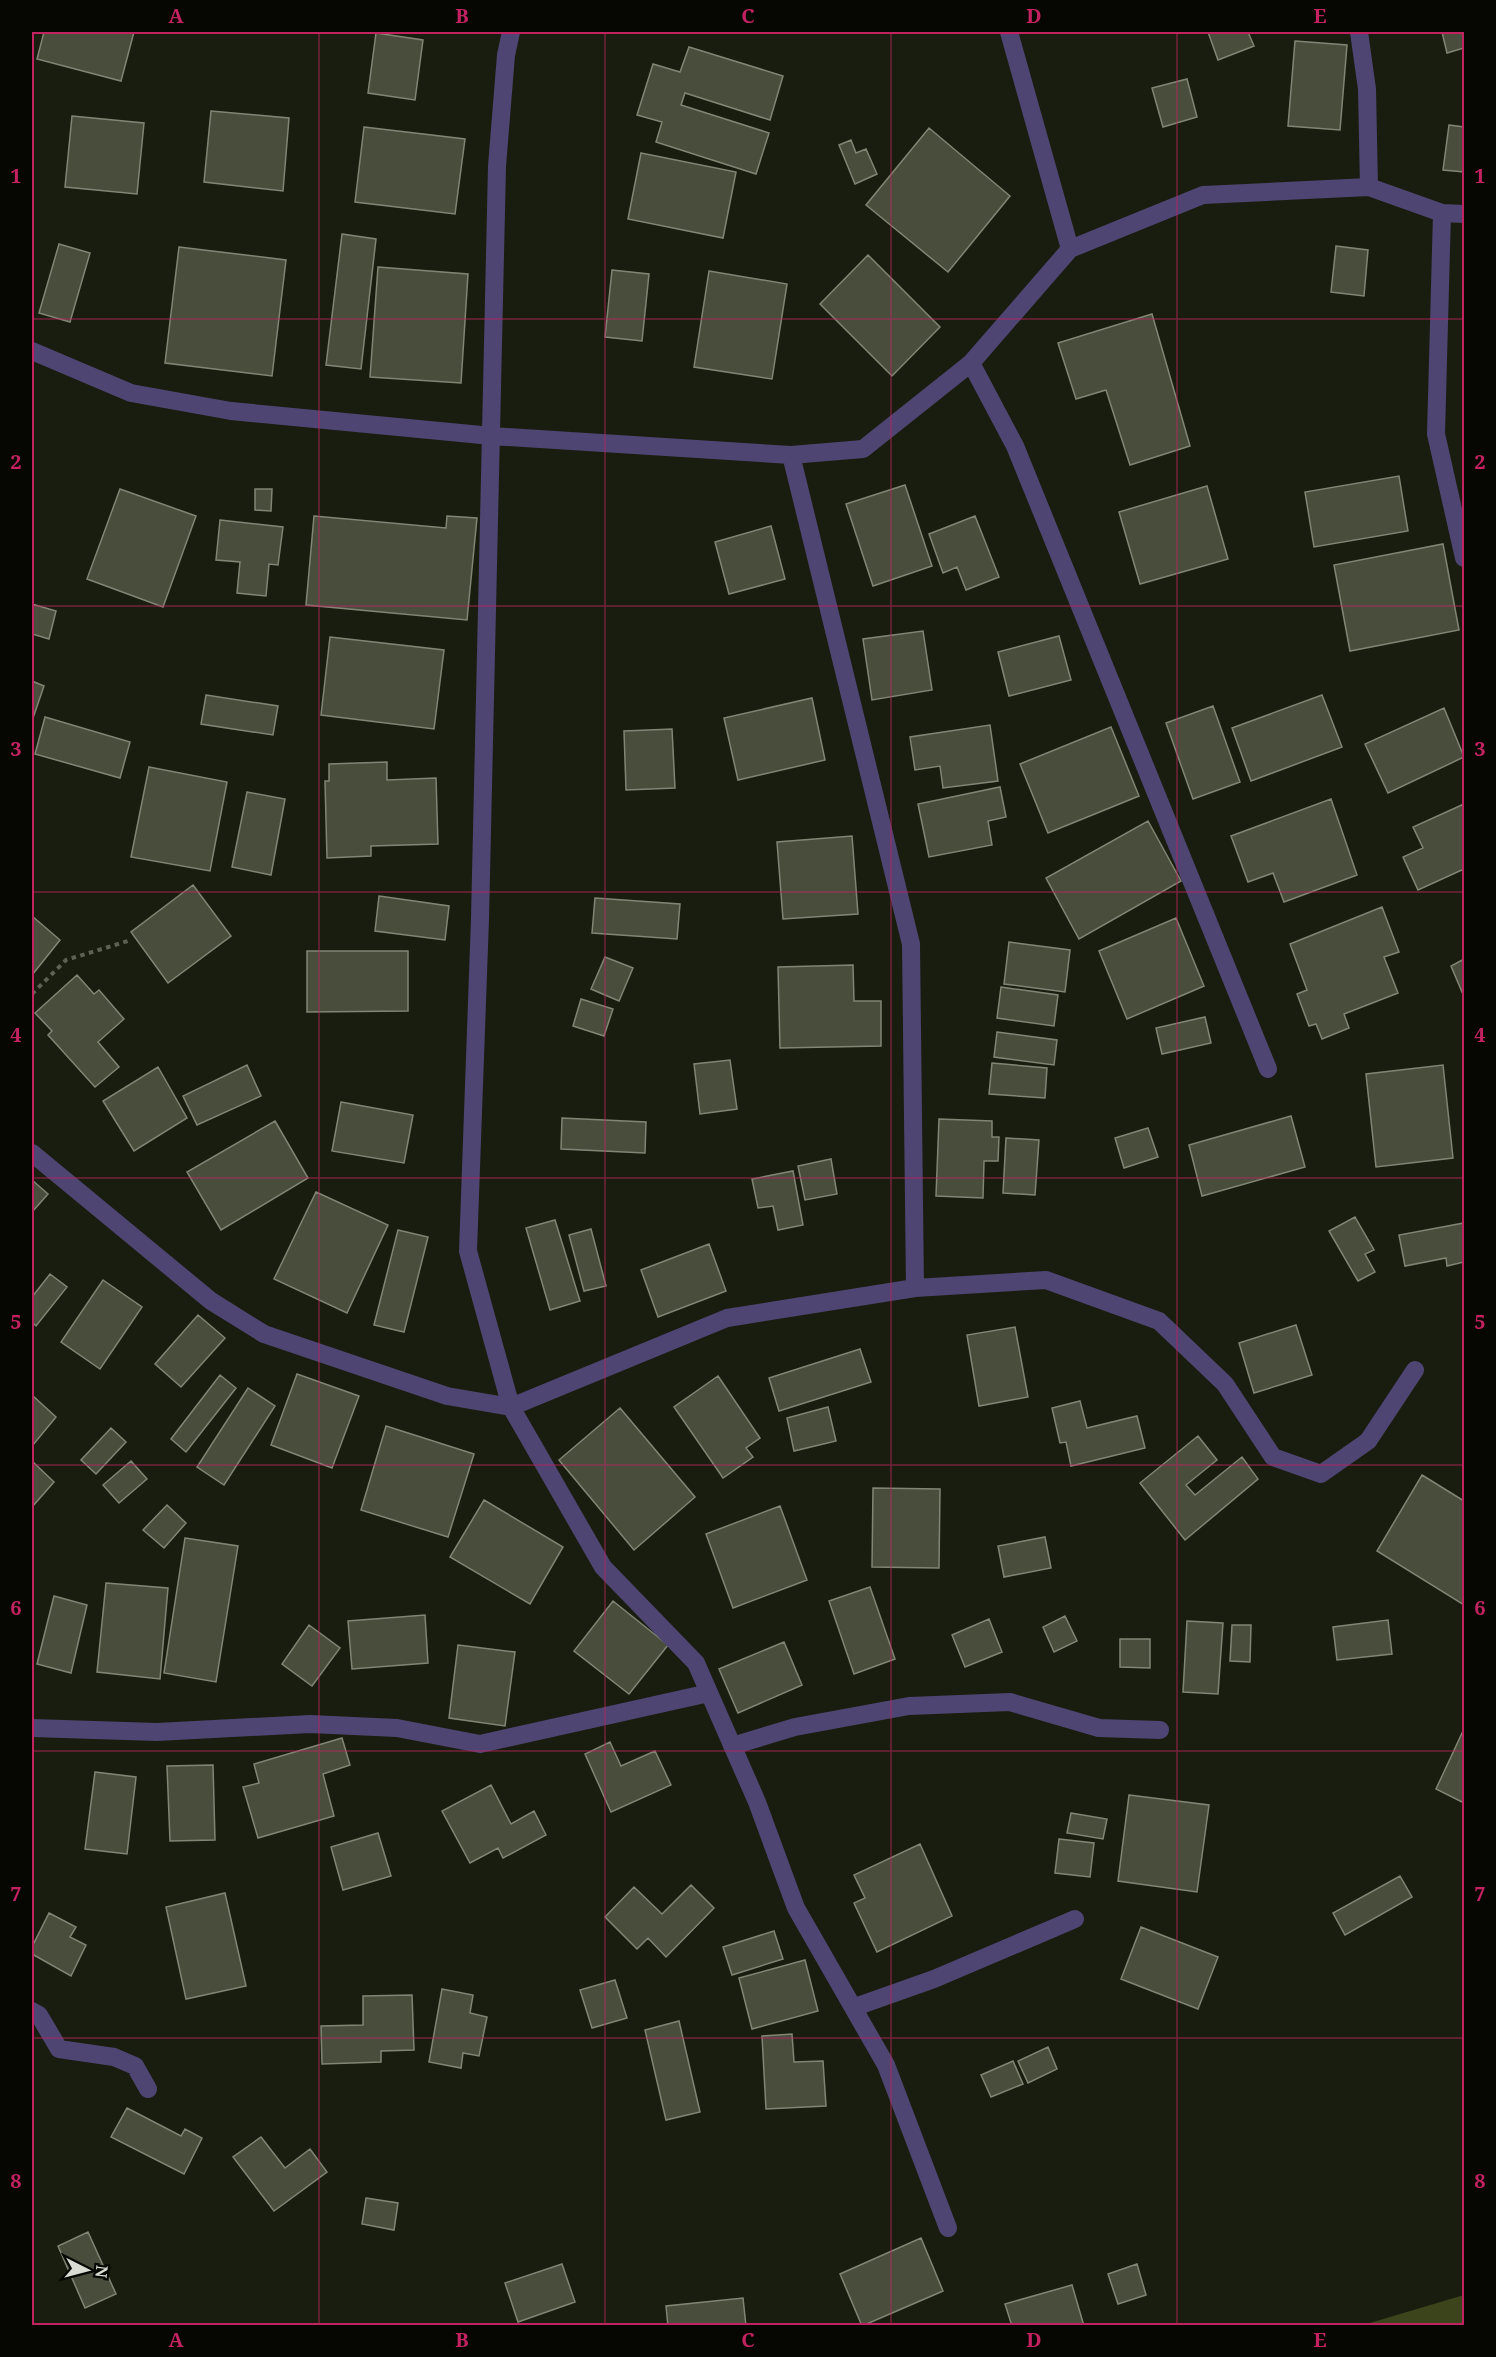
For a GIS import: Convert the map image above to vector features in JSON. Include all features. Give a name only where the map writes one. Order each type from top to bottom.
[{"type":"street","points":[[511,32],[506,55],[497,166],[492,436],[468,1251],[511,1407],[603,1567],[696,1663],[757,1802],[796,1908],[855,2007],[886,2065],[948,2228]]},
{"type":"street","points":[[1010,32],[1070,249]]},
{"type":"street","points":[[1359,32],[1367,89],[1369,187]]},
{"type":"street","points":[[32,351],[131,393],[231,411],[492,436],[791,455],[862,449],[971,363],[1070,249],[1203,195],[1369,187],[1442,213],[1464,214]]},
{"type":"street","points":[[1442,213],[1436,434],[1464,558]]},
{"type":"street","points":[[971,363],[1015,446],[1268,1069]]},
{"type":"street","points":[[791,455],[911,944],[915,1288]]},
{"type":"street","points":[[32,1153],[211,1301],[264,1334],[447,1396],[511,1407],[727,1318],[915,1288],[1046,1280],[1159,1321],[1225,1384],[1273,1457],[1321,1474],[1368,1441],[1415,1370]]},
{"type":"street","points":[[32,1728],[157,1732],[310,1724],[397,1728],[480,1744],[709,1693]]},
{"type":"street","points":[[732,1746],[795,1727],[921,1706],[1010,1702],[1099,1728],[1160,1730]]},
{"type":"street","points":[[855,2007],[934,1979],[1075,1919]]},
{"type":"street","points":[[32,2011],[39,2015],[58,2049],[114,2057],[135,2066],[148,2089]]},
{"type":"path","points":[[32,994],[66,960],[128,941]]},
{"type":"green space","points":[[1464,2295],[1464,2325],[1363,2325]]},
{"type":"building","points":[[44,32],[134,32],[121,81],[37,59]]},
{"type":"building","points":[[1208,32],[1248,32],[1254,46],[1218,60]]},
{"type":"building","points":[[1442,32],[1464,32],[1464,48],[1447,53]]},
{"type":"building","points":[[376,33],[423,40],[415,100],[368,93]]},
{"type":"building","points":[[1295,41],[1347,45],[1340,130],[1288,126]]},
{"type":"building","points":[[689,47],[783,76],[770,120],[685,93],[681,105],[769,133],[756,174],[656,142],[662,122],[637,115],[653,64],[680,72]]},
{"type":"building","points":[[1187,79],[1197,117],[1163,127],[1152,88]]},
{"type":"building","points":[[211,111],[289,118],[283,191],[204,182]]},
{"type":"building","points":[[72,116],[144,123],[137,194],[65,187]]},
{"type":"building","points":[[1449,125],[1464,127],[1464,172],[1443,170]]},
{"type":"building","points":[[364,127],[465,139],[455,214],[355,202]]},
{"type":"building","points":[[929,128],[1010,196],[948,272],[866,205]]},
{"type":"building","points":[[851,140],[856,153],[866,149],[877,174],[855,184],[839,145]]},
{"type":"building","points":[[641,153],[736,172],[723,238],[628,219]]},
{"type":"building","points":[[342,234],[376,239],[361,369],[326,365]]},
{"type":"building","points":[[59,244],[90,253],[70,322],[39,313]]},
{"type":"building","points":[[1336,246],[1368,250],[1364,296],[1331,292]]},
{"type":"building","points":[[179,247],[286,260],[272,376],[165,363]]},
{"type":"building","points":[[868,255],[940,327],[892,376],[820,304]]},
{"type":"building","points":[[378,267],[468,274],[461,383],[370,377]]},
{"type":"building","points":[[612,270],[649,274],[642,341],[605,337]]},
{"type":"building","points":[[709,271],[787,284],[772,379],[694,367]]},
{"type":"building","points":[[1152,314],[1190,446],[1130,465],[1106,390],[1076,399],[1058,343]]},
{"type":"building","points":[[1399,476],[1408,531],[1314,547],[1305,492]]},
{"type":"building","points":[[905,485],[932,566],[873,586],[846,504]]},
{"type":"building","points":[[1207,486],[1228,559],[1140,584],[1119,512]]},
{"type":"building","points":[[120,489],[196,516],[163,607],[87,579]]},
{"type":"building","points":[[255,489],[272,489],[271,511],[255,510]]},
{"type":"building","points":[[314,516],[446,528],[447,516],[477,518],[467,620],[306,605]]},
{"type":"building","points":[[975,516],[999,577],[966,590],[957,567],[943,573],[929,534]]},
{"type":"building","points":[[220,520],[283,527],[278,565],[269,564],[266,596],[237,593],[240,562],[216,560]]},
{"type":"building","points":[[771,526],[785,579],[729,594],[715,542]]},
{"type":"building","points":[[1443,544],[1459,630],[1350,651],[1334,565]]},
{"type":"building","points":[[32,604],[56,611],[49,639],[32,634]]},
{"type":"building","points":[[923,631],[932,690],[872,700],[863,639]]},
{"type":"building","points":[[1059,636],[1071,680],[1009,696],[998,652]]},
{"type":"building","points":[[330,637],[444,650],[434,729],[321,715]]},
{"type":"building","points":[[32,681],[44,686],[32,721]]},
{"type":"building","points":[[206,695],[278,706],[273,735],[201,724]]},
{"type":"building","points":[[1322,695],[1342,747],[1251,781],[1232,728]]},
{"type":"building","points":[[812,698],[825,760],[738,780],[724,718]]},
{"type":"building","points":[[1213,706],[1240,782],[1193,799],[1166,723]]},
{"type":"building","points":[[1444,708],[1464,757],[1388,793],[1365,744]]},
{"type":"building","points":[[45,717],[130,742],[120,778],[35,754]]},
{"type":"building","points":[[990,725],[998,781],[943,788],[940,766],[915,770],[910,737]]},
{"type":"building","points":[[1111,727],[1139,796],[1048,833],[1020,764]]},
{"type":"building","points":[[672,729],[675,788],[626,790],[624,731]]},
{"type":"building","points":[[387,762],[387,780],[436,778],[438,844],[371,846],[371,856],[327,858],[325,781],[329,781],[329,764]]},
{"type":"building","points":[[149,767],[227,782],[210,871],[131,857]]},
{"type":"building","points":[[1000,787],[1006,817],[988,821],[992,845],[929,857],[918,804]]},
{"type":"building","points":[[247,792],[285,799],[271,875],[232,867]]},
{"type":"building","points":[[1331,799],[1357,875],[1284,902],[1273,873],[1248,882],[1231,836]]},
{"type":"building","points":[[1464,804],[1464,869],[1418,890],[1403,857],[1423,848],[1413,827]]},
{"type":"building","points":[[1148,821],[1181,881],[1079,939],[1046,878]]},
{"type":"building","points":[[852,836],[858,914],[783,919],[777,842]]},
{"type":"building","points":[[193,885],[231,936],[168,983],[131,932]]},
{"type":"building","points":[[379,896],[449,906],[445,940],[375,931]]},
{"type":"building","points":[[595,898],[680,904],[677,939],[592,933]]},
{"type":"building","points":[[1382,907],[1399,952],[1384,957],[1398,993],[1344,1014],[1349,1028],[1322,1039],[1316,1024],[1309,1026],[1297,994],[1307,990],[1290,944]]},
{"type":"building","points":[[32,916],[60,940],[32,975]]},
{"type":"building","points":[[1176,918],[1204,986],[1127,1019],[1099,951]]},
{"type":"building","points":[[1009,942],[1070,950],[1065,992],[1004,984]]},
{"type":"building","points":[[307,951],[408,951],[408,1011],[307,1012]]},
{"type":"building","points":[[605,957],[633,968],[619,1001],[591,989]]},
{"type":"building","points":[[1464,959],[1464,990],[1462,992],[1451,966]]},
{"type":"building","points":[[853,965],[854,1001],[881,1001],[881,1046],[780,1048],[778,967]]},
{"type":"building","points":[[77,975],[94,994],[99,990],[124,1019],[98,1042],[119,1067],[95,1087],[48,1035],[52,1031],[35,1013]]},
{"type":"building","points":[[1001,987],[1058,995],[1054,1026],[997,1018]]},
{"type":"building","points":[[581,999],[613,1009],[604,1036],[573,1026]]},
{"type":"building","points":[[1205,1017],[1211,1043],[1162,1054],[1156,1028]]},
{"type":"building","points":[[997,1032],[1057,1040],[1054,1065],[994,1057]]},
{"type":"building","points":[[730,1060],[737,1109],[700,1114],[694,1064]]},
{"type":"building","points":[[992,1063],[1047,1068],[1045,1098],[989,1094]]},
{"type":"building","points":[[247,1065],[261,1096],[197,1125],[183,1096]]},
{"type":"building","points":[[1443,1065],[1453,1158],[1376,1167],[1366,1074]]},
{"type":"building","points":[[158,1067],[187,1118],[134,1151],[103,1101]]},
{"type":"building","points":[[341,1102],[413,1115],[404,1163],[332,1151]]},
{"type":"building","points":[[1291,1116],[1305,1167],[1202,1196],[1189,1145]]},
{"type":"building","points":[[562,1118],[646,1122],[645,1153],[561,1149]]},
{"type":"building","points":[[939,1119],[992,1121],[992,1137],[999,1137],[998,1161],[984,1161],[983,1198],[936,1196]]},
{"type":"building","points":[[275,1121],[308,1178],[221,1230],[187,1172]]},
{"type":"building","points":[[1148,1128],[1158,1157],[1124,1168],[1115,1138]]},
{"type":"building","points":[[1006,1138],[1039,1140],[1035,1195],[1003,1193]]},
{"type":"building","points":[[831,1159],[837,1194],[805,1200],[798,1166]]},
{"type":"building","points":[[793,1171],[803,1225],[778,1230],[773,1206],[758,1208],[752,1179]]},
{"type":"building","points":[[32,1180],[48,1194],[32,1212]]},
{"type":"building","points":[[316,1192],[388,1225],[347,1313],[274,1279]]},
{"type":"building","points":[[1355,1217],[1374,1250],[1365,1254],[1375,1272],[1358,1281],[1329,1231]]},
{"type":"building","points":[[555,1220],[580,1301],[550,1310],[526,1228]]},
{"type":"building","points":[[1464,1223],[1464,1262],[1447,1266],[1446,1258],[1405,1266],[1399,1235]]},
{"type":"building","points":[[591,1229],[606,1286],[584,1291],[569,1235]]},
{"type":"building","points":[[398,1230],[428,1237],[404,1332],[374,1325]]},
{"type":"building","points":[[709,1244],[726,1291],[658,1317],[641,1270]]},
{"type":"building","points":[[50,1274],[67,1287],[36,1326],[32,1322],[32,1297]]},
{"type":"building","points":[[103,1280],[142,1307],[100,1369],[61,1342]]},
{"type":"building","points":[[198,1315],[225,1338],[181,1387],[155,1364]]},
{"type":"building","points":[[1296,1325],[1312,1375],[1254,1393],[1239,1343]]},
{"type":"building","points":[[1015,1327],[1028,1397],[979,1406],[967,1335]]},
{"type":"building","points":[[860,1349],[871,1382],[779,1411],[769,1378]]},
{"type":"building","points":[[297,1374],[359,1396],[332,1468],[271,1445]]},
{"type":"building","points":[[220,1375],[236,1388],[186,1452],[171,1439]]},
{"type":"building","points":[[718,1376],[760,1438],[746,1448],[753,1457],[723,1478],[674,1407]]},
{"type":"building","points":[[248,1388],[275,1406],[224,1485],[197,1467]]},
{"type":"building","points":[[32,1395],[56,1417],[33,1445],[32,1443]]},
{"type":"building","points":[[1080,1401],[1087,1428],[1137,1416],[1145,1448],[1071,1466],[1066,1442],[1060,1443],[1052,1408]]},
{"type":"building","points":[[828,1407],[836,1441],[794,1451],[787,1418]]},
{"type":"building","points":[[620,1408],[695,1497],[634,1550],[559,1460]]},
{"type":"building","points":[[386,1426],[474,1454],[448,1537],[361,1510]]},
{"type":"building","points":[[111,1428],[126,1442],[96,1474],[81,1460]]},
{"type":"building","points":[[1198,1436],[1217,1460],[1186,1485],[1195,1495],[1242,1457],[1258,1479],[1185,1540],[1140,1483]]},
{"type":"building","points":[[32,1461],[54,1482],[32,1507]]},
{"type":"building","points":[[131,1461],[147,1479],[119,1503],[103,1485]]},
{"type":"building","points":[[1422,1475],[1464,1501],[1464,1605],[1377,1551]]},
{"type":"building","points":[[873,1488],[940,1489],[939,1568],[872,1567]]},
{"type":"building","points":[[484,1500],[563,1547],[530,1604],[450,1557]]},
{"type":"building","points":[[167,1505],[186,1523],[164,1548],[143,1530]]},
{"type":"building","points":[[780,1506],[807,1580],[733,1608],[706,1534]]},
{"type":"building","points":[[1045,1537],[1051,1568],[1004,1577],[998,1546]]},
{"type":"building","points":[[185,1538],[238,1546],[216,1682],[164,1673]]},
{"type":"building","points":[[106,1583],[168,1588],[160,1679],[97,1672]]},
{"type":"building","points":[[870,1587],[895,1659],[854,1674],[829,1601]]},
{"type":"building","points":[[54,1596],[87,1605],[71,1673],[37,1664]]},
{"type":"building","points":[[613,1601],[668,1645],[629,1694],[574,1651]]},
{"type":"building","points":[[425,1615],[428,1663],[352,1669],[348,1621]]},
{"type":"building","points":[[1065,1616],[1077,1641],[1054,1652],[1043,1627]]},
{"type":"building","points":[[989,1619],[1002,1652],[965,1667],[952,1635]]},
{"type":"building","points":[[1388,1620],[1392,1654],[1337,1660],[1333,1627]]},
{"type":"building","points":[[1187,1621],[1223,1623],[1218,1694],[1183,1692]]},
{"type":"building","points":[[309,1625],[340,1648],[312,1686],[282,1664]]},
{"type":"building","points":[[1232,1625],[1251,1625],[1250,1662],[1230,1661]]},
{"type":"building","points":[[1120,1639],[1150,1639],[1150,1668],[1120,1667]]},
{"type":"building","points":[[784,1642],[802,1685],[738,1713],[719,1669]]},
{"type":"building","points":[[458,1645],[515,1652],[505,1726],[449,1718]]},
{"type":"building","points":[[1464,1731],[1464,1803],[1436,1789]]},
{"type":"building","points":[[342,1738],[350,1765],[323,1774],[334,1816],[258,1838],[243,1787],[259,1783],[254,1764]]},
{"type":"building","points":[[610,1742],[621,1766],[655,1751],[671,1785],[611,1812],[585,1754]]},
{"type":"building","points":[[213,1765],[215,1840],[170,1841],[167,1766]]},
{"type":"building","points":[[95,1772],[136,1777],[127,1854],[85,1849]]},
{"type":"building","points":[[491,1785],[511,1824],[534,1811],[546,1835],[503,1858],[498,1848],[470,1863],[442,1811]]},
{"type":"building","points":[[1129,1795],[1209,1805],[1197,1892],[1118,1881]]},
{"type":"building","points":[[1071,1813],[1107,1819],[1103,1839],[1067,1833]]},
{"type":"building","points":[[378,1833],[391,1876],[343,1890],[331,1847]]},
{"type":"building","points":[[1059,1839],[1094,1843],[1090,1877],[1055,1873]]},
{"type":"building","points":[[920,1844],[952,1916],[877,1952],[854,1903],[865,1898],[854,1875]]},
{"type":"building","points":[[1400,1876],[1412,1897],[1345,1935],[1333,1913]]},
{"type":"building","points":[[691,1885],[714,1908],[666,1957],[648,1938],[637,1949],[605,1917],[634,1887],[662,1914]]},
{"type":"building","points":[[225,1893],[246,1986],[186,1999],[166,1907]]},
{"type":"building","points":[[49,1913],[76,1927],[70,1937],[86,1945],[71,1976],[32,1954],[32,1947]]},
{"type":"building","points":[[1141,1927],[1218,1957],[1198,2009],[1121,1979]]},
{"type":"building","points":[[774,1931],[783,1959],[732,1975],[723,1947]]},
{"type":"building","points":[[805,1960],[818,2011],[752,2029],[739,1978]]},
{"type":"building","points":[[615,1980],[627,2018],[592,2028],[580,1990]]},
{"type":"building","points":[[442,1989],[473,1995],[470,2013],[487,2017],[479,2056],[463,2053],[461,2068],[429,2062]]},
{"type":"building","points":[[412,1995],[414,2050],[381,2051],[381,2062],[322,2064],[321,2026],[363,2025],[363,1996]]},
{"type":"building","points":[[679,2021],[700,2112],[666,2120],[645,2030]]},
{"type":"building","points":[[792,2034],[794,2062],[823,2061],[826,2106],[766,2109],[762,2036]]},
{"type":"building","points":[[1048,2047],[1057,2069],[1028,2083],[1018,2061]]},
{"type":"building","points":[[1013,2061],[1023,2084],[991,2097],[981,2075]]},
{"type":"building","points":[[127,2108],[181,2136],[185,2129],[202,2138],[184,2174],[111,2137]]},
{"type":"building","points":[[261,2137],[285,2168],[310,2149],[327,2172],[274,2211],[233,2157]]},
{"type":"building","points":[[366,2198],[398,2203],[394,2230],[362,2224]]},
{"type":"building","points":[[88,2232],[116,2294],[85,2308],[58,2246]]},
{"type":"building","points":[[921,2238],[943,2291],[862,2326],[840,2274]]},
{"type":"building","points":[[562,2264],[575,2302],[518,2322],[505,2283]]},
{"type":"building","points":[[1137,2264],[1146,2295],[1118,2304],[1108,2274]]},
{"type":"building","points":[[1072,2285],[1084,2326],[1012,2326],[1005,2304]]},
{"type":"building","points":[[743,2298],[746,2326],[668,2326],[666,2306]]}]
